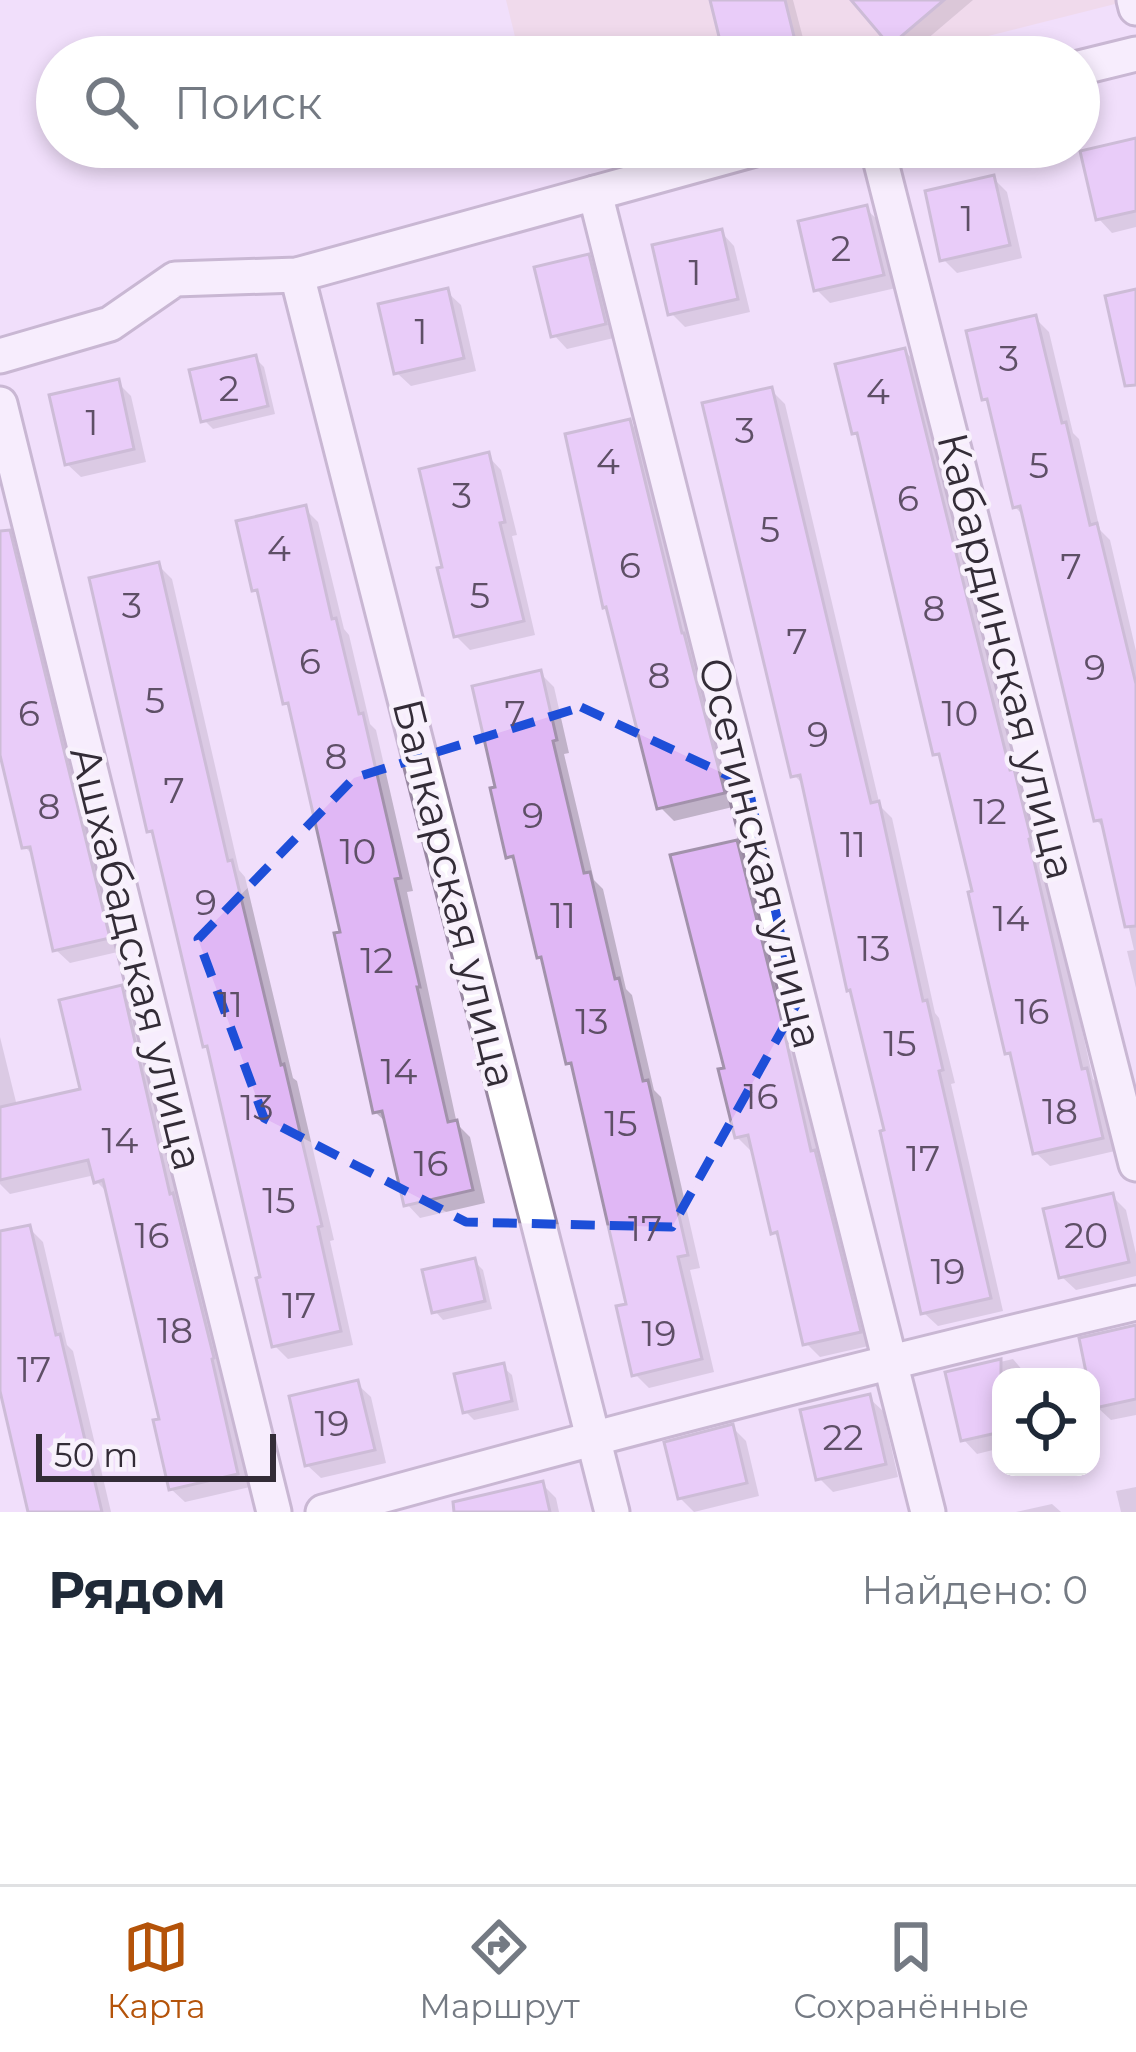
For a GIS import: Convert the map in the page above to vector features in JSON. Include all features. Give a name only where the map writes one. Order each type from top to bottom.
[{"type":"street","points":[[1100,63],[1136,54]]},
{"type":"street","points":[[0,356],[110,324],[175,279],[297,275],[686,168]]},
{"type":"street","name":"Кабардинская улица","points":[[882,168],[1136,1164]]},
{"type":"street","name":"Осетинская улица","points":[[595,193],[928,1512]]},
{"type":"street","name":"Балкарская улица","points":[[297,275],[612,1512]]},
{"type":"street","name":"Ашхабадская улица","points":[[0,404],[274,1512]]},
{"type":"street","points":[[323,1512],[889,1361],[1136,1303]]},
{"type":"highlighted area","points":[[581,707],[748,785],[796,1005],[672,1227],[466,1222],[264,1118],[198,939],[354,778]]},
{"type":"shaded area","points":[[506,0],[1119,0],[988,36],[515,36]]},
{"type":"building","points":[[710,0],[785,0],[794,36],[719,36]]},
{"type":"building","points":[[851,0],[944,0],[902,36],[882,36]]},
{"type":"building","points":[[1136,138],[1136,211],[1096,220],[1084,168],[1100,168],[1100,146]]},
{"type":"building","points":[[994,175],[1010,245],[940,261],[925,191]]},
{"type":"building","points":[[867,205],[884,275],[814,291],[798,221]]},
{"type":"building","points":[[722,229],[738,299],[668,315],[652,245]]},
{"type":"building","points":[[589,254],[606,324],[551,337],[534,267]]},
{"type":"building","points":[[448,288],[464,358],[394,374],[378,304]]},
{"type":"building","points":[[1136,289],[1136,385],[1125,386],[1105,296]]},
{"type":"building","points":[[1036,315],[1090,525],[1097,523],[1136,684],[1136,926],[1125,927],[1101,820],[1094,821],[1020,506],[1013,508],[966,331]]},
{"type":"building","points":[[905,348],[1103,1138],[1033,1154],[1010,1053],[1005,1054],[939,754],[933,755],[857,433],[852,434],[835,364]]},
{"type":"building","points":[[256,355],[268,406],[201,422],[189,370]]},
{"type":"building","points":[[119,379],[134,449],[65,465],[49,395]]},
{"type":"building","points":[[772,387],[871,803],[879,801],[923,1001],[927,1000],[991,1298],[921,1314],[880,1131],[884,1130],[847,991],[800,775],[791,777],[702,403]]},
{"type":"building","points":[[630,419],[725,793],[657,809],[603,608],[565,434]]},
{"type":"building","points":[[489,452],[505,522],[500,523],[524,621],[454,637],[419,469]]},
{"type":"building","points":[[306,505],[332,619],[336,618],[359,714],[363,713],[401,878],[395,879],[448,1122],[457,1120],[473,1190],[404,1206],[382,1111],[373,1113],[334,933],[340,932],[288,703],[283,704],[236,521]]},
{"type":"building","points":[[10,530],[110,938],[53,951],[30,847],[22,848],[0,755],[0,531]]},
{"type":"building","points":[[159,562],[228,861],[232,860],[284,1064],[341,1331],[272,1347],[207,1046],[203,1047],[152,831],[147,832],[89,578]]},
{"type":"building","points":[[541,670],[584,873],[590,872],[643,1081],[648,1080],[688,1255],[678,1257],[702,1359],[632,1376],[616,1306],[626,1304],[571,1063],[566,1064],[513,856],[506,858],[472,686]]},
{"type":"building","points":[[737,840],[811,1151],[815,1150],[861,1332],[803,1345],[748,1135],[735,1138],[718,1069],[724,1068],[670,855]]},
{"type":"building","points":[[122,985],[238,1474],[169,1490],[153,1420],[159,1419],[103,1180],[94,1183],[88,1160],[0,1180],[0,1107],[80,1089],[59,1000]]},
{"type":"building","points":[[1113,1193],[1129,1262],[1059,1278],[1043,1209]]},
{"type":"building","points":[[30,1225],[102,1512],[28,1512],[0,1391],[0,1231]]},
{"type":"building","points":[[475,1258],[485,1301],[432,1313],[422,1270]]},
{"type":"building","points":[[1136,1325],[1136,1399],[1100,1407],[1100,1368],[1085,1368],[1079,1338]]},
{"type":"building","points":[[1001,1359],[1001,1368],[992,1368],[992,1434],[961,1441],[945,1372]]},
{"type":"building","points":[[504,1363],[512,1401],[463,1413],[454,1374]]},
{"type":"building","points":[[358,1380],[375,1450],[305,1466],[289,1396]]},
{"type":"building","points":[[870,1394],[886,1464],[816,1480],[800,1410]]},
{"type":"building","points":[[733,1424],[747,1483],[678,1499],[664,1442]]},
{"type":"building","points":[[543,1481],[550,1512],[454,1512],[453,1502]]}]
